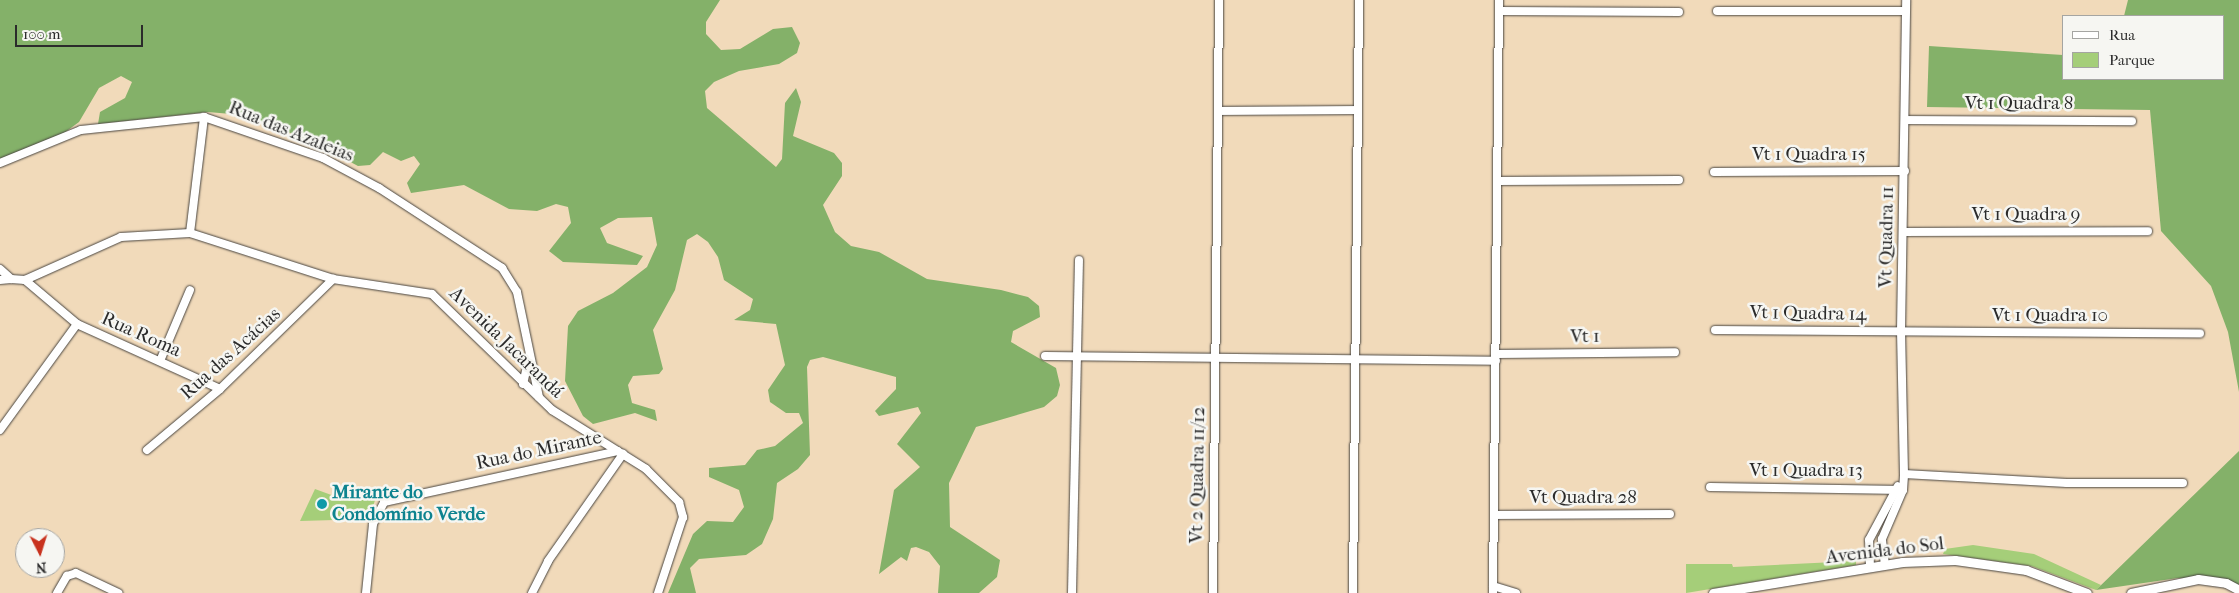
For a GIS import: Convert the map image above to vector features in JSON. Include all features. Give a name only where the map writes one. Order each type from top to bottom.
[{"type":"street","name":"Vt 2 Quadra 11/12","points":[[1213,593],[1219,0]]},
{"type":"street","points":[[1354,593],[1359,0]]},
{"type":"street","points":[[1499,0],[1493,590],[1516,593]]},
{"type":"street","name":"Vt Quadra 11","points":[[1902,483],[1901,331],[1905,171],[1906,0]]},
{"type":"street","points":[[1717,10],[1906,11]]},
{"type":"street","points":[[1499,11],[1679,12]]},
{"type":"street","points":[[1218,111],[1358,110]]},
{"type":"street","points":[[190,233],[204,117]]},
{"type":"street","name":"Rua das Azaleias","points":[[0,163],[81,130],[204,117],[341,167],[493,261],[515,286],[529,357],[523,384]]},
{"type":"street","name":"Vt 1 Quadra 8","points":[[1905,120],[2132,121]]},
{"type":"street","name":"Vt 1 Quadra 15","points":[[1714,172],[1905,171]]},
{"type":"street","points":[[1496,181],[1679,180]]},
{"type":"street","name":"Vt 1 Quadra 9","points":[[1904,232],[2148,231]]},
{"type":"street","name":"Avenida Jacarandá","points":[[25,280],[121,236],[190,233],[333,279],[432,294],[482,338],[523,384],[539,398],[646,469],[682,509],[658,593]]},
{"type":"street","points":[[1072,593],[1074,359],[1079,260]]},
{"type":"street","points":[[0,269],[11,279]]},
{"type":"street","name":"Rua das Acácias","points":[[146,450],[220,388],[333,279]]},
{"type":"street","points":[[0,280],[25,280]]},
{"type":"street","name":"Rua Roma","points":[[25,280],[77,324],[220,388]]},
{"type":"street","points":[[160,361],[190,290]]},
{"type":"street","points":[[0,430],[77,324]]},
{"type":"street","name":"Vt 1 Quadra 14","points":[[1715,330],[1901,331]]},
{"type":"street","name":"Vt 1 Quadra 10","points":[[1901,331],[2200,333]]},
{"type":"street","name":"Vt 1","points":[[1045,356],[1074,359],[1357,360],[1675,352]]},
{"type":"street","points":[[529,357],[539,398]]},
{"type":"street","points":[[532,593],[548,560],[620,453]]},
{"type":"street","name":"Rua do Mirante","points":[[366,593],[373,524],[384,502],[620,453]]},
{"type":"street","points":[[1902,483],[2183,483]]},
{"type":"street","points":[[1885,564],[1882,538],[1902,483]]},
{"type":"street","points":[[1870,567],[1869,540],[1902,483]]},
{"type":"street","name":"Vt 1 Quadra 13","points":[[1710,487],[1902,483]]},
{"type":"street","name":"Vt Quadra 28","points":[[1495,515],[1670,514]]},
{"type":"street","points":[[1869,540],[1882,538]]},
{"type":"street","name":"Avenida do Sol","points":[[1713,593],[1885,564],[1955,560],[2026,570],[2088,593]]},
{"type":"street","points":[[57,593],[70,574],[90,576],[118,593]]},
{"type":"street","points":[[2131,593],[2198,579],[2226,583],[2239,590]]},
{"type":"green space","points":[[0,0],[720,0],[706,22],[706,34],[721,50],[740,49],[773,29],[792,27],[800,43],[797,53],[779,64],[739,71],[714,82],[705,91],[707,108],[776,167],[782,159],[785,103],[796,88],[801,102],[793,136],[834,153],[842,163],[842,176],[823,205],[835,232],[851,246],[879,252],[927,279],[1001,290],[1028,297],[1039,306],[1040,317],[1013,331],[1011,342],[1056,368],[1060,385],[1057,396],[1044,407],[976,427],[949,483],[950,527],[1000,560],[997,577],[979,593],[938,593],[940,566],[929,552],[916,547],[911,548],[907,561],[901,557],[879,574],[894,490],[920,467],[897,444],[921,413],[918,407],[879,416],[875,411],[896,389],[896,377],[823,357],[810,360],[807,367],[810,455],[798,469],[777,483],[773,519],[762,544],[746,555],[699,559],[690,568],[696,593],[668,593],[693,534],[707,521],[733,522],[744,507],[739,490],[709,477],[709,468],[745,465],[757,450],[775,446],[803,423],[799,413],[786,413],[770,402],[768,390],[785,365],[776,324],[734,320],[750,310],[753,299],[724,280],[718,257],[708,242],[697,234],[687,240],[675,290],[653,330],[663,369],[659,374],[633,376],[628,385],[632,403],[655,410],[657,421],[635,413],[593,424],[583,416],[565,381],[568,326],[578,311],[613,293],[647,267],[657,245],[652,217],[618,218],[600,228],[607,243],[643,256],[637,265],[563,262],[549,251],[571,223],[568,207],[556,204],[537,211],[509,209],[464,185],[411,193],[407,183],[420,164],[414,156],[401,161],[383,152],[370,165],[358,166],[309,140],[243,115],[208,112],[98,124],[100,112],[125,98],[132,82],[121,76],[99,88],[79,122],[64,133],[0,159]]},
{"type":"green space","points":[[2128,0],[2239,0],[2239,392],[2228,332],[2211,286],[2161,231],[2150,110],[1927,107],[1929,46],[2062,55],[2062,80],[2224,80],[2224,15],[2124,15]]},
{"type":"green space","points":[[2239,451],[2239,588],[2222,580],[2178,578],[2096,590]]},
{"type":"green space","points":[[315,489],[345,500],[377,494],[369,519],[300,521]]},
{"type":"green space","points":[[1973,545],[2034,554],[2101,585],[2096,590],[2031,566],[1943,554],[1945,549]]},
{"type":"green space","points":[[1856,561],[1856,565],[1686,593],[1686,564],[1732,564],[1733,567]]},
{"type":"place","name":"Mirante do Condomínio Verde","points":[[322,504]]}]
